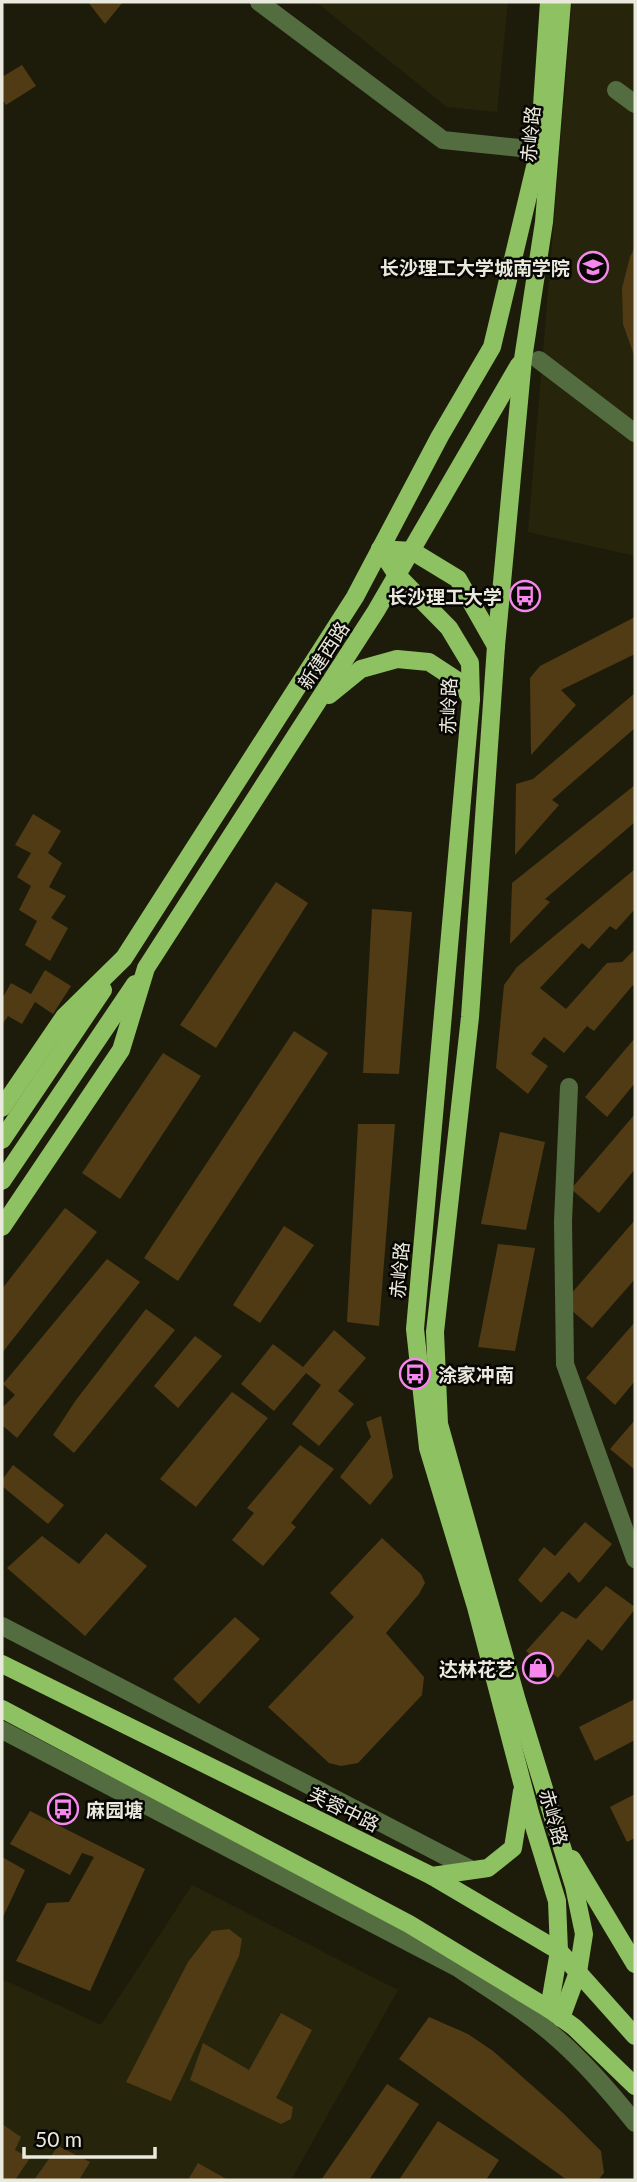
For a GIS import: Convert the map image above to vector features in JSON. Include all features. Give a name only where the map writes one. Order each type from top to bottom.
[{"type":"main road","name":"赤岭路","points":[[549,2],[539,150],[492,347],[440,436],[377,555],[449,628],[470,663],[471,699],[415,1329],[428,1448],[476,1608],[557,1901],[559,1951],[555,2013]]},
{"type":"main road","name":"赤岭路","points":[[555,2013],[578,1972],[584,1934],[573,1886],[439,1424],[435,1332],[470,1017],[496,646],[531,359],[562,2]]},
{"type":"main road","name":"新建西路","points":[[2,1181],[146,968],[315,705],[531,359]]},
{"type":"main road","points":[[377,555],[411,551],[458,579],[496,646]]},
{"type":"main road","name":"新建西路","points":[[2,1140],[124,958],[355,597],[377,555]]},
{"type":"main road","points":[[315,705],[361,669],[397,659],[429,662],[461,682],[471,699]]},
{"type":"main road","name":"新建西路","points":[[2,1108],[64,1017],[124,958]]},
{"type":"main road","name":"新建西路","points":[[2,1227],[121,1050],[146,968]]},
{"type":"main road","name":"芙蓉中路","points":[[2,1664],[432,1876],[559,1951],[635,2036]]},
{"type":"main road","points":[[2,1709],[409,1924],[555,2013],[574,2027],[635,2086]]},
{"type":"main road","points":[[432,1876],[488,1868],[513,1848],[523,1784]]},
{"type":"main road","name":"赤岭路","points":[[559,1838],[635,1964]]},
{"type":"street","points":[[259,2],[443,140],[539,150]]},
{"type":"street","points":[[616,90],[635,104]]},
{"type":"street","points":[[531,359],[635,433]]},
{"type":"street","points":[[569,1087],[563,1221],[565,1364],[635,1559]]},
{"type":"street","points":[[2,1626],[472,1870]]},
{"type":"street","points":[[2,1730],[458,1968],[558,2039],[605,2086],[635,2123]]},
{"type":"shaded area","points":[[316,2],[508,2],[497,112],[447,107]]},
{"type":"shaded area","name":"长沙理工大学城南学院","points":[[572,2],[635,2],[635,556],[528,532]]},
{"type":"shaded area","points":[[192,1885],[398,1990],[291,2180],[2,2180],[2,1979],[101,2025]]},
{"type":"building","points":[[88,2],[123,2],[105,24]]},
{"type":"building","points":[[22,65],[36,86],[6,105],[2,99],[2,77]]},
{"type":"building","points":[[635,247],[635,358],[623,324],[622,288]]},
{"type":"building","points":[[635,617],[635,654],[561,690],[576,705],[531,755],[530,678],[540,666]]},
{"type":"building","points":[[635,693],[635,728],[552,800],[559,805],[515,855],[516,784],[533,779]]},
{"type":"building","points":[[635,785],[635,822],[545,899],[550,902],[510,944],[512,883]]},
{"type":"building","points":[[33,814],[61,831],[48,853],[62,863],[49,887],[66,896],[51,918],[68,928],[50,961],[25,945],[37,921],[19,910],[31,886],[17,877],[31,853],[15,845]]},
{"type":"building","points":[[635,869],[635,909],[616,930],[610,926],[589,949],[582,943],[540,988],[566,1009],[607,963],[622,962],[635,949],[635,987],[633,985],[594,1031],[587,1026],[564,1053],[544,1037],[531,1054],[548,1066],[528,1094],[496,1068],[504,985],[517,967]]},
{"type":"building","points":[[276,882],[308,903],[216,1048],[180,1025]]},
{"type":"building","points":[[372,909],[412,912],[399,1074],[363,1073]]},
{"type":"building","points":[[45,970],[71,986],[53,1014],[35,1002],[22,1024],[8,1016],[2,1025],[2,999],[11,983],[31,994]]},
{"type":"building","points":[[294,1031],[328,1053],[178,1281],[144,1258]]},
{"type":"building","points":[[635,1038],[635,1083],[607,1117],[585,1097]]},
{"type":"building","points":[[163,1053],[201,1076],[120,1199],[82,1173]]},
{"type":"building","points":[[635,1114],[635,1169],[599,1213],[571,1189]]},
{"type":"building","points":[[358,1124],[395,1124],[379,1326],[347,1322]]},
{"type":"building","points":[[500,1132],[545,1142],[526,1230],[481,1224]]},
{"type":"building","points":[[65,1208],[97,1232],[2,1353],[2,1289]]},
{"type":"building","points":[[635,1220],[635,1279],[592,1328],[563,1303]]},
{"type":"building","points":[[284,1226],[314,1245],[260,1323],[233,1305]]},
{"type":"building","points":[[498,1244],[535,1248],[515,1351],[478,1347]]},
{"type":"building","points":[[107,1259],[140,1282],[17,1438],[2,1425],[2,1408],[15,1395],[3,1384]]},
{"type":"building","points":[[146,1309],[175,1330],[74,1453],[53,1435],[76,1400]]},
{"type":"building","points":[[635,1322],[635,1381],[615,1405],[586,1378]]},
{"type":"building","points":[[334,1330],[366,1358],[338,1391],[354,1404],[319,1446],[292,1424],[321,1385],[306,1373],[274,1411],[241,1384],[273,1344],[303,1367]]},
{"type":"building","points":[[195,1336],[222,1356],[178,1408],[154,1386]]},
{"type":"building","points":[[232,1392],[268,1418],[196,1507],[160,1479]]},
{"type":"building","points":[[381,1416],[393,1477],[370,1505],[340,1477],[371,1437],[366,1422]]},
{"type":"building","points":[[635,1420],[635,1470],[610,1449]]},
{"type":"building","points":[[300,1445],[334,1469],[291,1523],[296,1527],[263,1566],[232,1540],[254,1513],[247,1508]]},
{"type":"building","points":[[13,1465],[64,1505],[48,1524],[2,1486],[2,1480]]},
{"type":"building","points":[[585,1522],[612,1544],[579,1583],[569,1572],[541,1603],[518,1580],[544,1547],[555,1556]]},
{"type":"building","points":[[106,1533],[147,1566],[85,1636],[7,1568],[42,1536],[79,1564]]},
{"type":"building","points":[[382,1538],[421,1574],[425,1583],[386,1633],[424,1677],[422,1695],[358,1763],[341,1766],[329,1763],[268,1707],[354,1617],[330,1593]]},
{"type":"building","points":[[606,1586],[635,1609],[602,1651],[588,1639],[558,1678],[526,1651],[562,1611],[576,1619]]},
{"type":"building","points":[[235,1617],[260,1639],[199,1704],[173,1679]]},
{"type":"building","points":[[635,1699],[635,1740],[595,1761],[579,1727]]},
{"type":"building","points":[[635,1794],[635,1838],[627,1842],[610,1807]]},
{"type":"building","points":[[30,1811],[145,1869],[90,1991],[16,1961],[47,1903],[69,1902],[94,1857],[82,1853],[70,1875],[10,1844]]},
{"type":"building","points":[[2,1857],[25,1870],[2,1919]]},
{"type":"building","points":[[229,1929],[242,1939],[239,1956],[171,2101],[126,2082],[188,1962],[212,1931]]},
{"type":"building","points":[[281,2013],[312,2030],[276,2098],[293,2107],[291,2119],[281,2124],[190,2080],[203,2043],[249,2070]]},
{"type":"building","points":[[429,2017],[468,2034],[493,2051],[563,2113],[601,2151],[604,2173],[598,2180],[567,2180],[399,2059]]},
{"type":"building","points":[[387,2084],[419,2104],[369,2180],[321,2180]]},
{"type":"building","points":[[438,2121],[499,2160],[486,2180],[399,2180]]},
{"type":"building","points":[[2,2124],[21,2137],[15,2150],[30,2158],[15,2180],[2,2180]]},
{"type":"building","points":[[58,2146],[90,2162],[79,2180],[34,2180]]},
{"type":"building","points":[[198,2163],[228,2180],[188,2180]]},
{"type":"place","name":"长沙理工大学城南学院","points":[[593,267]]},
{"type":"place","name":"长沙理工大学","points":[[525,596]]},
{"type":"place","name":"涂家冲南","points":[[415,1374]]},
{"type":"place","name":"达林花艺","points":[[538,1668]]},
{"type":"place","name":"麻园塘","points":[[63,1809]]}]
